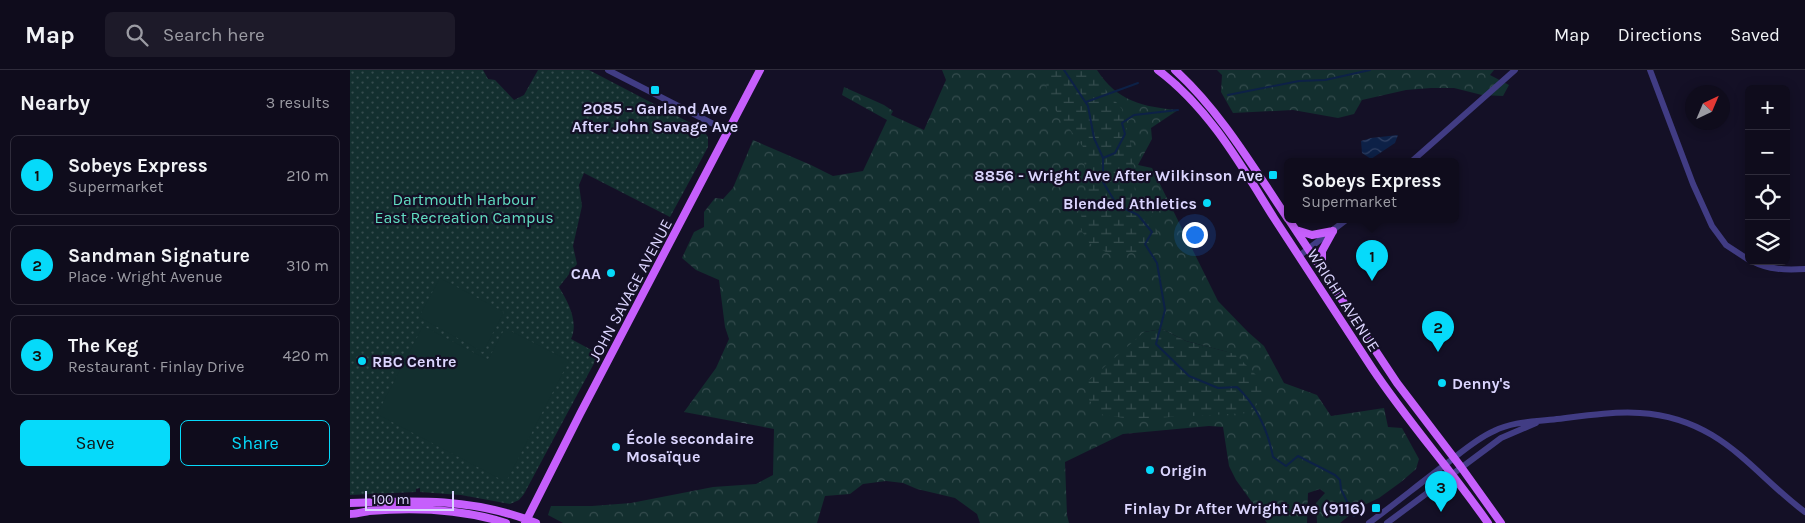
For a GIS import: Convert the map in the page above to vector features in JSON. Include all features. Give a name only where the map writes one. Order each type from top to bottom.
[{"type":"main road","name":"JOHN SAVAGE AVENUE","points":[[525,521],[760,70]]},
{"type":"main road","name":"WRIGHT AVENUE","points":[[1158,70],[1180,90],[1225,141],[1402,411],[1488,523]]},
{"type":"main road","name":"WRIGHT AVENUE","points":[[1175,70],[1207,102],[1224,124],[1284,212]]},
{"type":"main road","name":"WRIGHT AVENUE","points":[[1292,223],[1397,383],[1501,523]]},
{"type":"main road","points":[[1296,230],[1312,235],[1333,231]]},
{"type":"main road","points":[[1323,270],[1322,251],[1333,231]]},
{"type":"main road","points":[[350,503],[457,502],[492,509],[536,523]]},
{"type":"main road","points":[[350,514],[441,510],[474,515],[506,523]]},
{"type":"street","points":[[608,70],[728,132]]},
{"type":"street","points":[[1416,158],[1515,70]]},
{"type":"street","points":[[1650,70],[1693,184],[1712,226],[1726,245],[1745,258]]},
{"type":"street","points":[[1299,256],[1342,223]]},
{"type":"street","points":[[1762,265],[1784,270],[1805,269]]},
{"type":"street","points":[[1369,523],[1454,458],[1493,431],[1521,422],[1616,412],[1648,413],[1684,422],[1699,428],[1726,444],[1805,512]]},
{"type":"street","points":[[1387,523],[1501,438],[1540,421]]},
{"type":"street","points":[[1396,516],[1401,523]]},
{"type":"green space","name":"Dartmouth Harbour East Recreation Campus","points":[[350,70],[483,70],[488,79],[495,80],[514,100],[524,95],[538,70],[589,70],[702,129],[708,137],[708,147],[670,217],[584,173],[579,185],[582,206],[573,246],[577,264],[559,287],[569,306],[573,319],[574,326],[571,339],[599,354],[524,494],[519,500],[510,504],[461,495],[420,492],[420,488],[416,489],[416,492],[350,495]]},
{"type":"green space","points":[[942,70],[1097,70],[1113,89],[1132,101],[1153,107],[1178,110],[1151,128],[1152,139],[1138,165],[1152,168],[1218,301],[1264,346],[1284,383],[1317,395],[1331,416],[1384,408],[1388,427],[1402,428],[1419,459],[1416,469],[1379,498],[1360,507],[1340,523],[1317,523],[1316,503],[1325,493],[1320,489],[1308,493],[1307,523],[1267,523],[1236,480],[1229,466],[1223,427],[1209,426],[1123,434],[1065,462],[1069,523],[980,523],[977,514],[955,498],[917,489],[903,483],[886,481],[863,484],[850,494],[825,496],[817,523],[563,523],[548,515],[551,506],[592,506],[631,503],[713,487],[756,484],[773,475],[774,429],[684,412],[716,368],[729,339],[725,327],[719,280],[696,270],[682,258],[694,232],[704,227],[704,212],[715,198],[723,199],[733,188],[753,140],[833,176],[863,171],[887,120],[842,95],[844,87],[884,105],[893,111],[891,115],[924,130],[946,80]],"holes":[[[1162,329],[1186,341],[1235,354],[1144,332]]]},
{"type":"green space","points":[[1054,70],[1089,70],[1122,109],[1133,153],[1135,195],[1153,219],[1159,237],[1149,253],[1106,252],[1089,243],[1079,226],[1087,194],[1083,147],[1051,104],[1046,85]]},
{"type":"green space","points":[[1217,70],[1494,70],[1490,75],[1509,85],[1503,96],[1482,95],[1454,88],[1406,90],[1362,100],[1354,114],[1338,118],[1293,110],[1233,113],[1221,92],[1222,75]]},
{"type":"green space","points":[[440,278],[504,312],[483,352],[419,317]]},
{"type":"green space","points":[[423,326],[488,360],[505,328],[569,361],[506,482],[377,414]]},
{"type":"green space","points":[[1162,329],[1186,341],[1235,354],[1257,376],[1264,397],[1249,413],[1132,419],[1103,415],[1089,400],[1086,383],[1144,332]]},
{"type":"water","points":[[1398,135],[1395,143],[1372,158],[1370,158],[1362,153],[1361,141]]},
{"type":"waterway","points":[[1064,70],[1088,106],[1094,138],[1103,158],[1103,182],[1117,205],[1138,215],[1152,232],[1145,244],[1157,263],[1165,310],[1156,344],[1189,376],[1218,388],[1237,387],[1261,419],[1273,457],[1286,466],[1298,456],[1335,475],[1340,480],[1341,489],[1354,516]]},
{"type":"waterway","points":[[1228,95],[1299,81],[1325,80],[1370,70]]},
{"type":"waterway","points":[[1086,102],[1138,83]]},
{"type":"waterway","points":[[1103,158],[1115,153],[1125,134],[1122,123],[1134,115],[1178,110]]},
{"type":"place","name":"2085 - Garland Ave After John Savage Ave","points":[[655,90]]},
{"type":"place","name":"8856 - Wright Ave After Wilkinson Ave","points":[[1273,175]]},
{"type":"place","name":"Blended Athletics","points":[[1207,203]]},
{"type":"place","name":"CAA","points":[[611,273]]},
{"type":"place","name":"Sobeys Express","points":[[1372,281]]},
{"type":"place","name":"Sandman Signature","points":[[1438,352]]},
{"type":"place","name":"RBC Centre","points":[[362,361]]},
{"type":"place","name":"Denny's","points":[[1442,383]]},
{"type":"place","name":"École secondaire Mosaïque","points":[[616,447]]},
{"type":"place","name":"Origin","points":[[1150,470]]},
{"type":"place","name":"Finlay Dr After Wright Ave (9116)","points":[[1376,508]]},
{"type":"place","name":"The Keg","points":[[1441,512]]}]
